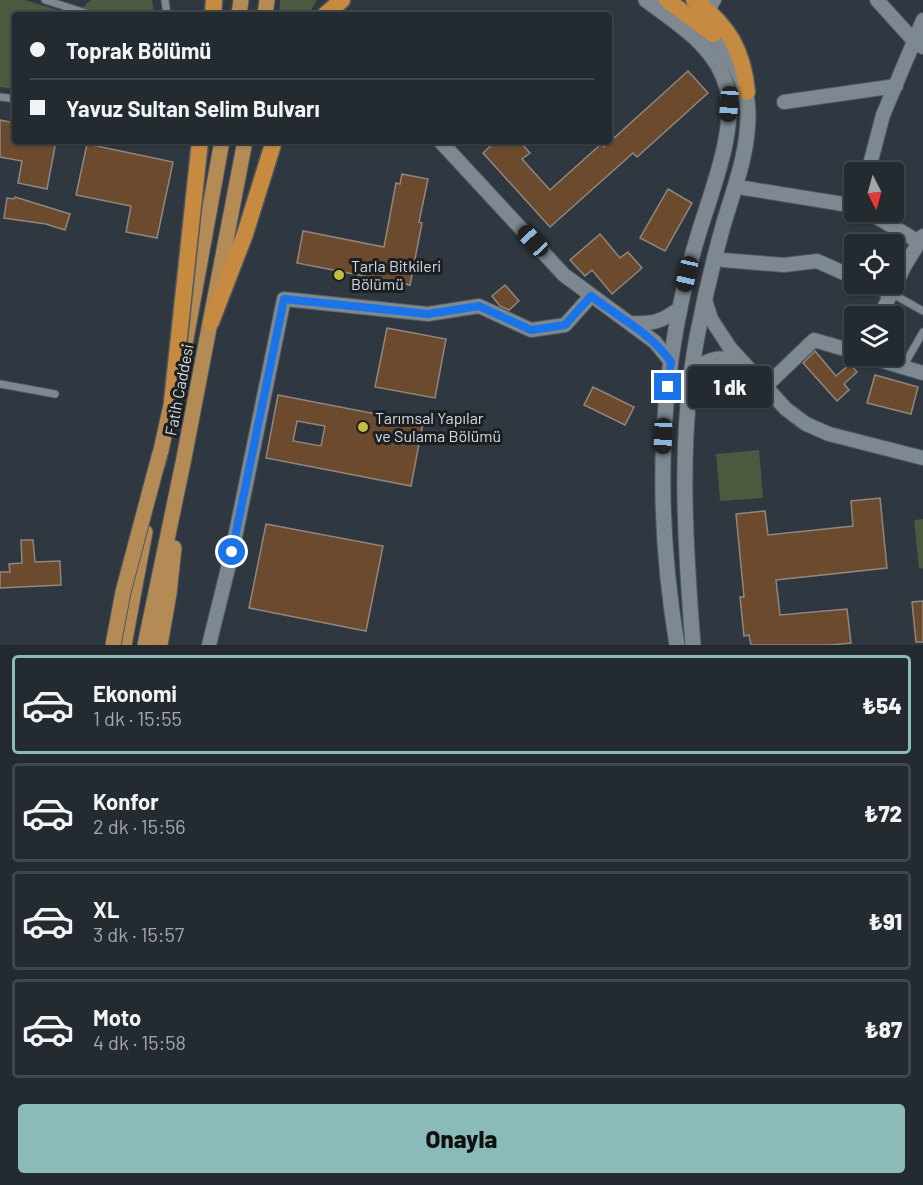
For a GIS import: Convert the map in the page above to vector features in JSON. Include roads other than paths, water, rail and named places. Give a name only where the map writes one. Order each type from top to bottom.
[{"type":"highway","points":[[328,12],[342,0]]},
{"type":"highway","points":[[667,0],[713,34]]},
{"type":"highway","points":[[705,3],[724,28],[743,62],[747,92]]},
{"type":"highway","points":[[172,402],[200,144]]},
{"type":"highway","points":[[211,322],[245,234],[272,144]]},
{"type":"main road","points":[[646,0],[711,53],[724,79],[729,104],[728,124],[720,166],[697,238],[679,309],[665,406],[662,468],[675,643]]},
{"type":"main road","points":[[694,642],[687,553],[685,466],[687,416],[692,371],[705,300],[747,136],[747,92],[724,48],[713,34]]},
{"type":"main road","name":"Fatih Caddesi","points":[[124,645],[160,453],[192,312],[221,144]]},
{"type":"main road","name":"Fatih Caddesi","points":[[146,645],[244,144]]},
{"type":"main road","points":[[113,645],[123,592],[160,453]]},
{"type":"main road","points":[[160,645],[169,594],[184,458]]},
{"type":"street","points":[[877,0],[919,44]]},
{"type":"street","points":[[871,162],[883,115],[919,44],[923,20]]},
{"type":"street","points":[[784,102],[896,86]]},
{"type":"street","points":[[443,144],[564,274],[655,342],[671,362]]},
{"type":"street","points":[[744,188],[844,204]]},
{"type":"street","points":[[888,222],[921,239],[904,270]]},
{"type":"street","points":[[723,260],[784,265],[817,261],[844,273]]},
{"type":"street","points":[[885,306],[891,294]]},
{"type":"street","points":[[209,645],[232,552],[284,299],[428,314],[479,306],[531,330],[565,325],[591,296]]},
{"type":"street","points":[[705,300],[711,319],[730,348],[786,409],[806,424],[829,434],[922,453]]},
{"type":"street","points":[[630,323],[648,324],[663,320],[679,309]]},
{"type":"street","points":[[766,386],[814,340],[844,349]]},
{"type":"street","points":[[692,371],[707,360],[716,358],[744,363]]},
{"type":"street","points":[[900,366],[923,373]]},
{"type":"lane","points":[[45,0],[83,12]]},
{"type":"lane","points":[[891,294],[923,311]]},
{"type":"lane","points":[[903,367],[923,332]]},
{"type":"lane","points":[[0,384],[55,394]]},
{"type":"place","name":"Tarla Bitkileri Bölümü","points":[[339,275]]},
{"type":"place","name":"Tarımsal Yapılar ve Sulama Bölümü","points":[[363,427]]}]
